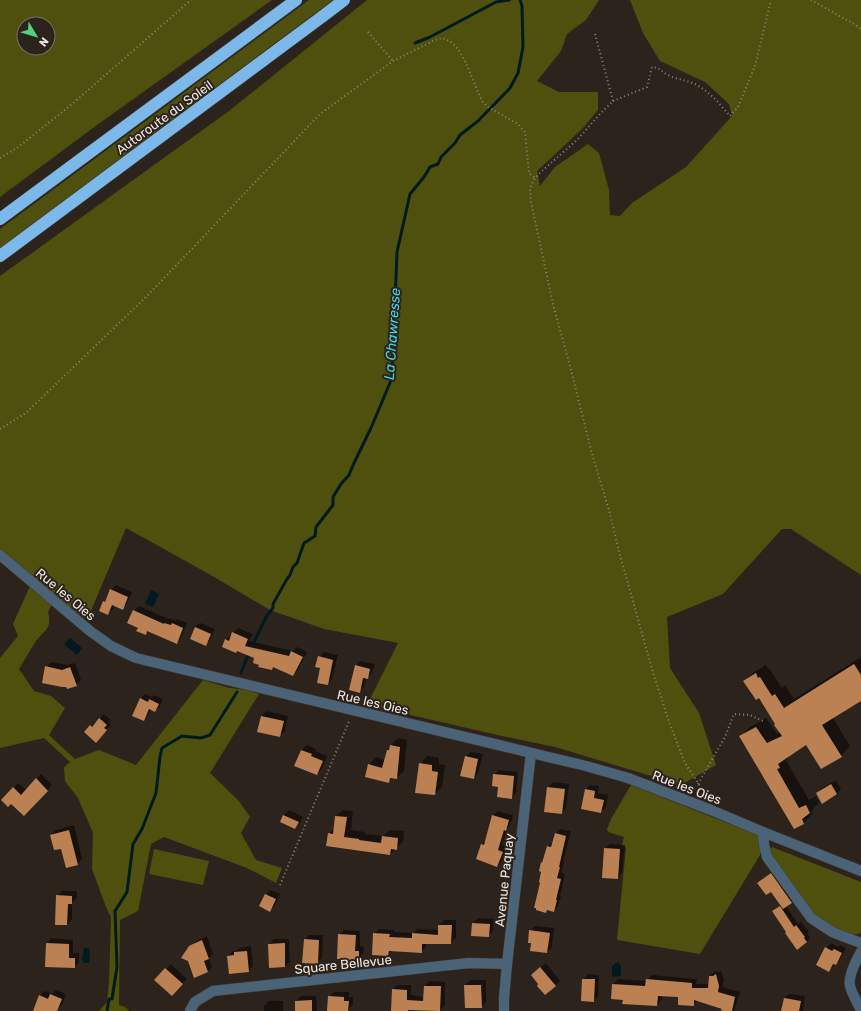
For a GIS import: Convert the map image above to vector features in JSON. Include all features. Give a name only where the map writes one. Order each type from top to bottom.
[{"type":"highway","name":"Autoroute du Soleil","points":[[0,219],[296,0]]},
{"type":"highway","name":"Autoroute du Soleil","points":[[0,256],[344,0]]},
{"type":"street","name":"Rue les Oies","points":[[0,555],[90,631],[111,646],[136,658],[586,766],[628,778],[861,871]]},
{"type":"street","name":"Avenue Paquay","points":[[504,1011],[507,964],[531,753]]},
{"type":"street","points":[[763,832],[764,845],[768,857],[811,918],[832,932],[861,943]]},
{"type":"street","points":[[861,952],[854,964],[849,984],[861,1010]]},
{"type":"street","name":"Square Bellevue","points":[[190,1011],[195,1002],[213,991],[470,964],[507,964]]},
{"type":"path","points":[[0,158],[17,148],[71,105],[191,0]]},
{"type":"path","points":[[711,810],[708,799],[685,763],[652,670],[609,510],[592,454],[553,304],[532,209],[530,188],[535,178],[578,139],[613,101],[647,87],[652,67],[658,67],[666,75],[678,80],[694,84],[715,98],[730,116],[738,107],[756,66],[771,0]]},
{"type":"path","points":[[810,0],[861,29]]},
{"type":"path","points":[[368,32],[393,61]]},
{"type":"path","points":[[595,34],[613,101]]},
{"type":"path","points":[[0,429],[26,413],[148,295],[320,114],[393,61],[434,40],[442,38],[450,41],[458,49],[482,101],[492,111],[518,124],[525,132],[529,173],[535,178]]},
{"type":"path","points":[[280,885],[353,710]]},
{"type":"path","points":[[698,784],[725,737],[734,714],[750,715],[765,722]]},
{"type":"shaded area","points":[[0,0],[272,0],[97,125],[0,197]]},
{"type":"shaded area","points":[[309,0],[333,0],[0,248],[0,229]]},
{"type":"shaded area","points":[[367,0],[599,0],[586,20],[567,34],[561,51],[537,81],[559,92],[598,92],[598,110],[582,129],[537,171],[540,186],[555,167],[588,144],[599,153],[609,190],[610,215],[620,216],[632,203],[686,167],[732,116],[729,104],[705,82],[660,61],[643,33],[630,0],[861,0],[861,575],[791,529],[782,529],[723,594],[667,617],[670,668],[699,713],[716,765],[681,785],[555,747],[367,705],[398,643],[324,629],[270,610],[126,528],[87,620],[55,596],[0,550],[0,276],[229,111]]},
{"type":"shaded area","points":[[30,586],[52,604],[48,612],[48,627],[34,644],[19,669],[34,691],[51,696],[65,708],[49,735],[75,759],[99,750],[136,765],[203,680],[230,688],[247,690],[259,694],[210,773],[239,801],[250,817],[241,833],[256,860],[282,868],[276,883],[247,868],[164,837],[151,844],[138,911],[120,920],[119,1005],[125,1007],[129,1011],[99,1011],[107,1002],[111,917],[92,869],[93,833],[78,798],[65,781],[64,767],[70,762],[44,738],[0,748],[0,658],[18,636],[13,624]]},
{"type":"shaded area","points":[[631,785],[763,837],[760,855],[700,954],[617,940],[626,847],[622,845],[624,837],[608,832],[607,829],[611,819]]},
{"type":"shaded area","points":[[772,847],[861,882],[861,933],[854,935],[840,932],[833,929],[815,915],[770,853],[770,849]]},
{"type":"shaded area","points":[[154,849],[209,861],[203,885],[149,874]]},
{"type":"water","points":[[151,590],[159,594],[153,607],[145,604]]},
{"type":"water","points":[[70,638],[82,648],[77,655],[64,644]]},
{"type":"water","points":[[84,948],[89,948],[89,963],[83,963],[82,958]]},
{"type":"water","points":[[618,962],[621,966],[621,976],[614,977],[612,976],[612,966]]},
{"type":"building","points":[[110,589],[128,597],[123,610],[112,605],[108,615],[99,611],[103,601],[105,602]]},
{"type":"building","points":[[133,610],[164,624],[171,625],[172,623],[183,628],[177,644],[147,631],[146,635],[136,631],[138,628],[127,623]]},
{"type":"building","points":[[195,627],[211,634],[206,646],[190,639]]},
{"type":"building","points":[[232,632],[248,639],[245,646],[289,656],[291,651],[303,657],[293,676],[273,667],[272,670],[258,667],[259,665],[253,663],[254,658],[222,647],[225,639],[229,641]]},
{"type":"building","points":[[318,656],[333,660],[328,685],[317,683],[320,668],[315,667]]},
{"type":"building","points":[[854,664],[861,675],[861,701],[822,725],[842,757],[821,769],[806,745],[778,764],[780,768],[777,769],[799,808],[806,805],[810,813],[802,819],[804,824],[794,829],[739,736],[756,727],[767,743],[782,736],[759,698],[756,700],[743,681],[756,673],[758,678],[760,677],[772,696],[775,694],[784,708]]},
{"type":"building","points":[[355,665],[370,669],[368,679],[363,678],[360,693],[349,690]]},
{"type":"building","points":[[45,666],[62,670],[70,667],[77,686],[67,689],[66,687],[42,683]]},
{"type":"building","points":[[140,698],[148,702],[149,699],[159,704],[155,712],[149,709],[144,721],[132,716]]},
{"type":"building","points":[[261,716],[284,721],[280,737],[257,732]]},
{"type":"building","points":[[99,718],[107,725],[104,728],[107,730],[96,743],[84,732],[90,725],[92,727]]},
{"type":"building","points":[[390,745],[400,747],[397,779],[390,778],[389,783],[365,777],[368,764],[382,768]]},
{"type":"building","points":[[301,750],[312,754],[311,756],[323,761],[317,775],[294,766]]},
{"type":"building","points":[[465,756],[478,759],[474,779],[460,776]]},
{"type":"building","points":[[419,763],[432,765],[432,771],[438,772],[435,795],[415,793]]},
{"type":"building","points":[[493,774],[514,776],[512,799],[497,797],[498,787],[492,786]]},
{"type":"building","points":[[36,778],[48,791],[24,816],[11,804],[8,807],[1,800],[13,787],[21,795]]},
{"type":"building","points":[[831,784],[837,794],[822,804],[816,793]]},
{"type":"building","points":[[547,787],[565,789],[562,814],[544,812]]},
{"type":"building","points":[[585,789],[595,791],[594,798],[604,800],[601,813],[581,809]]},
{"type":"building","points":[[283,815],[299,822],[295,829],[280,822]]},
{"type":"building","points":[[492,815],[509,820],[506,831],[504,830],[498,850],[503,852],[497,867],[476,859],[481,844],[484,845]]},
{"type":"building","points":[[335,816],[347,817],[344,837],[381,843],[382,836],[398,838],[397,850],[391,849],[390,855],[326,846],[328,833],[333,834]]},
{"type":"building","points":[[69,830],[78,865],[66,868],[61,849],[54,850],[50,835]]},
{"type":"building","points":[[555,833],[566,836],[557,878],[561,879],[554,912],[547,910],[546,913],[534,908],[540,883],[541,872],[539,871],[541,862],[542,863],[547,846],[551,847]]},
{"type":"building","points":[[604,848],[620,849],[618,879],[602,878]]},
{"type":"building","points":[[771,873],[792,903],[783,909],[771,892],[766,895],[757,883]]},
{"type":"building","points":[[265,894],[276,899],[270,912],[259,906]]},
{"type":"building","points":[[56,895],[72,896],[72,904],[68,904],[67,925],[55,925]]},
{"type":"building","points":[[780,906],[794,927],[796,925],[805,937],[804,938],[807,942],[797,950],[772,911]]},
{"type":"building","points":[[472,923],[490,924],[489,937],[471,936]]},
{"type":"building","points":[[438,925],[452,925],[451,944],[422,944],[422,953],[389,951],[388,956],[372,955],[373,933],[390,934],[389,937],[412,938],[412,933],[438,935]]},
{"type":"building","points":[[529,930],[550,933],[547,953],[530,951],[531,943],[528,943]]},
{"type":"building","points":[[338,934],[356,935],[355,951],[359,951],[359,959],[337,959]]},
{"type":"building","points":[[304,939],[319,940],[318,964],[302,963]]},
{"type":"building","points":[[202,940],[209,959],[204,961],[208,972],[194,978],[188,961],[181,958],[189,946]]},
{"type":"building","points":[[46,943],[69,944],[69,958],[75,958],[75,968],[45,967]]},
{"type":"building","points":[[285,943],[285,967],[269,968],[268,944]]},
{"type":"building","points":[[825,947],[832,951],[834,949],[842,953],[836,965],[833,964],[829,972],[816,965]]},
{"type":"building","points":[[247,951],[249,972],[229,974],[227,956],[234,955],[234,952]]},
{"type":"building","points":[[540,967],[556,986],[545,995],[537,986],[538,984],[531,975]]},
{"type":"building","points":[[165,968],[183,984],[172,996],[154,980]]},
{"type":"building","points":[[716,974],[719,986],[718,992],[735,997],[732,1011],[721,1011],[722,1009],[694,1000],[694,1006],[678,1005],[678,997],[658,996],[657,1006],[622,1004],[623,1000],[611,999],[612,984],[645,986],[646,979],[692,983],[692,988],[708,988],[709,976]]},
{"type":"building","points":[[582,979],[595,979],[594,1002],[581,1001]]},
{"type":"building","points":[[464,985],[481,985],[482,1008],[465,1008]]},
{"type":"building","points":[[424,986],[441,986],[440,1011],[391,1011],[392,989],[407,990],[407,1000],[423,1001]]},
{"type":"building","points":[[50,994],[62,999],[57,1011],[33,1011],[39,995],[48,999]]},
{"type":"building","points":[[328,996],[344,997],[344,1001],[349,1001],[348,1011],[327,1011]]},
{"type":"building","points":[[784,998],[801,1001],[799,1011],[781,1011]]},
{"type":"building","points":[[312,1000],[312,1011],[295,1011],[295,1001]]},
{"type":"waterway","name":"La Chawresse","points":[[415,43],[430,37],[496,2],[509,0]]},
{"type":"waterway","name":"La Chawresse","points":[[241,673],[266,617],[273,608],[273,604],[293,567],[297,563],[304,543],[315,536],[316,527],[333,505],[333,497],[349,475],[392,378],[397,252],[410,194],[430,167],[438,164],[441,157],[455,143],[460,135],[478,121],[510,88],[518,73],[523,47],[522,6],[520,0]]},
{"type":"waterway","points":[[107,1011],[109,999],[112,999],[117,967],[115,911],[127,892],[133,844],[142,829],[156,793],[162,748],[182,736],[201,738],[210,735],[237,692]]}]
